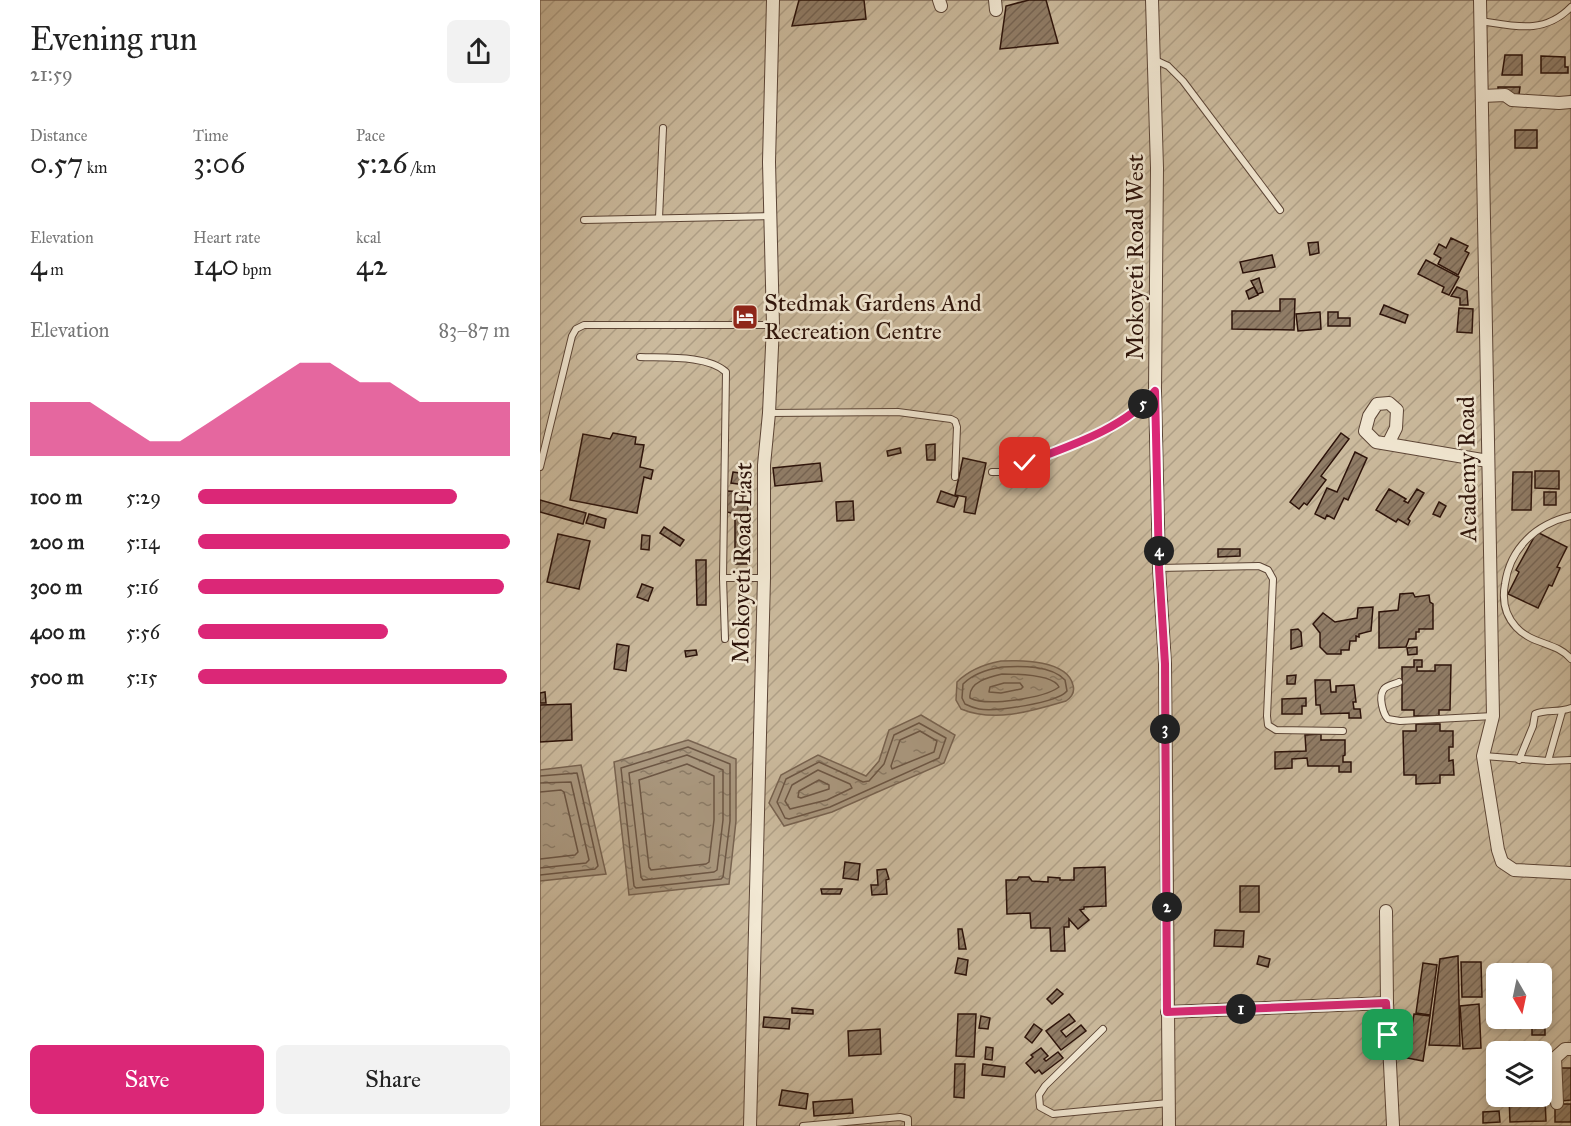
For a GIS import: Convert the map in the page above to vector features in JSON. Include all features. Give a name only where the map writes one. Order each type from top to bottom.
[{"type":"street","name":"Mokoyeti Road East","points":[[750,1126],[764,578],[764,465],[773,326],[770,162],[773,0]]},
{"type":"street","name":"Mokoyeti Road West","points":[[1152,0],[1157,168],[1155,391],[1159,568],[1165,664],[1169,1126]]},
{"type":"street","name":"Academy Road","points":[[1480,0],[1493,716],[1483,756],[1498,850],[1502,862],[1514,870],[1571,873]]},
{"type":"street","points":[[1482,96],[1505,95],[1512,100],[1571,102]]},
{"type":"street","points":[[1388,444],[1488,461]]},
{"type":"street","points":[[1386,911],[1386,1003],[1393,1125]]},
{"type":"street","points":[[1167,1012],[1386,1003]]},
{"type":"street","points":[[1557,1102],[1555,1058],[1565,1049],[1571,1049]]},
{"type":"lane","points":[[1480,21],[1524,28],[1546,23],[1564,14],[1571,6]]},
{"type":"lane","points":[[1154,60],[1168,66],[1184,81],[1281,210]]},
{"type":"lane","points":[[659,218],[663,128]]},
{"type":"lane","points":[[584,220],[771,216]]},
{"type":"lane","points":[[540,467],[572,336],[576,329],[584,325],[773,326]]},
{"type":"lane","points":[[640,357],[698,360],[711,363],[726,372],[723,578],[725,639]]},
{"type":"lane","points":[[992,472],[1004,472],[1096,433],[1125,418],[1148,400],[1155,391]]},
{"type":"lane","points":[[769,413],[898,412],[951,419],[955,421],[957,427],[955,477]]},
{"type":"lane","points":[[540,430],[548,431]]},
{"type":"lane","points":[[1571,516],[1557,519],[1538,529],[1518,548],[1507,569],[1504,591],[1505,608],[1514,626],[1525,636],[1556,648],[1571,659]]},
{"type":"lane","points":[[1159,568],[1259,567],[1268,570],[1273,579],[1268,725],[1276,730],[1343,731]]},
{"type":"lane","points":[[723,578],[764,578]]},
{"type":"lane","points":[[1399,682],[1383,689],[1382,706],[1388,719],[1400,721],[1493,716]]},
{"type":"lane","points":[[1519,760],[1533,726],[1535,714],[1562,712],[1571,708]]},
{"type":"lane","points":[[1548,761],[1562,712]]},
{"type":"lane","points":[[1483,756],[1519,760],[1571,760]]},
{"type":"lane","points":[[1103,1029],[1046,1086],[1039,1095],[1040,1107],[1053,1114],[1169,1103]]},
{"type":"lane","points":[[803,1126],[900,1117],[908,1119],[908,1126]]},
{"type":"shaded area","points":[[540,0],[1571,0],[1571,1126],[540,1126]]},
{"type":"water","points":[[1001,661],[1042,663],[1053,666],[1069,677],[1074,688],[1070,698],[1014,714],[987,715],[961,709],[956,700],[957,682],[978,668]]},
{"type":"water","points":[[921,715],[955,735],[944,763],[832,812],[784,826],[769,803],[781,775],[818,755],[866,776],[879,761],[889,730]]},
{"type":"water","points":[[688,740],[736,759],[736,821],[729,884],[629,895],[614,762]]},
{"type":"water","points":[[581,765],[606,874],[540,881],[540,770]]},
{"type":"building","points":[[799,0],[864,0],[866,19],[792,26]]},
{"type":"building","points":[[1029,0],[1046,0],[1058,43],[1000,49],[1006,6]]},
{"type":"building","points":[[1505,55],[1522,55],[1522,75],[1502,75]]},
{"type":"building","points":[[1541,56],[1565,57],[1565,67],[1568,67],[1568,73],[1541,73]]},
{"type":"building","points":[[1498,87],[1520,87],[1519,95],[1498,94]]},
{"type":"building","points":[[1515,130],[1537,130],[1537,148],[1515,148]]},
{"type":"building","points":[[1451,238],[1468,246],[1465,251],[1469,253],[1458,275],[1438,264],[1441,258],[1434,254],[1439,244],[1446,248]]},
{"type":"building","points":[[1318,242],[1319,253],[1310,255],[1308,243]]},
{"type":"building","points":[[1272,255],[1275,267],[1243,273],[1240,262]]},
{"type":"building","points":[[1426,260],[1459,277],[1449,295],[1442,292],[1444,287],[1418,274]]},
{"type":"building","points":[[1259,278],[1263,292],[1258,294],[1251,281]]},
{"type":"building","points":[[1254,287],[1258,295],[1249,299],[1246,291]]},
{"type":"building","points":[[1457,287],[1467,291],[1468,305],[1460,305],[1460,298],[1451,296]]},
{"type":"building","points":[[1280,299],[1295,299],[1294,330],[1232,329],[1232,311],[1280,311]]},
{"type":"building","points":[[1384,305],[1408,315],[1405,323],[1380,314]]},
{"type":"building","points":[[1459,308],[1473,309],[1472,333],[1457,332]]},
{"type":"building","points":[[1320,312],[1321,329],[1298,331],[1296,314]]},
{"type":"building","points":[[1328,312],[1338,312],[1338,318],[1350,318],[1350,326],[1328,326]]},
{"type":"building","points":[[613,433],[636,437],[635,444],[644,445],[640,467],[653,470],[651,479],[644,477],[637,513],[570,500],[583,434],[610,439]]},
{"type":"building","points":[[1341,433],[1349,439],[1321,476],[1326,480],[1307,505],[1304,503],[1299,509],[1290,502]]},
{"type":"building","points":[[935,444],[935,460],[927,460],[926,445]]},
{"type":"building","points":[[900,448],[901,453],[888,456],[887,451]]},
{"type":"building","points":[[1355,452],[1367,458],[1348,500],[1344,498],[1334,519],[1327,515],[1325,519],[1315,514],[1327,488],[1337,492]]},
{"type":"building","points":[[963,458],[986,463],[975,514],[964,512],[966,497],[955,495]]},
{"type":"building","points":[[820,463],[822,481],[775,486],[773,468]]},
{"type":"building","points":[[1535,471],[1559,471],[1559,489],[1535,488]]},
{"type":"building","points":[[733,472],[746,474],[745,485],[731,483]]},
{"type":"building","points":[[1513,472],[1532,472],[1531,510],[1512,510]]},
{"type":"building","points":[[1389,489],[1406,499],[1404,501],[1408,503],[1417,489],[1424,493],[1408,519],[1410,521],[1408,525],[1398,519],[1396,522],[1376,510]]},
{"type":"building","points":[[727,491],[748,492],[747,564],[735,564],[735,514],[727,512]]},
{"type":"building","points":[[941,491],[958,497],[954,507],[937,502]]},
{"type":"building","points":[[1544,492],[1556,492],[1556,505],[1544,505]]},
{"type":"building","points":[[540,500],[586,513],[583,524],[540,512]]},
{"type":"building","points":[[853,501],[854,520],[837,521],[836,502]]},
{"type":"building","points":[[1439,502],[1446,506],[1440,517],[1433,514]]},
{"type":"building","points":[[589,514],[606,519],[604,528],[586,523]]},
{"type":"building","points":[[664,527],[684,540],[680,546],[660,533]]},
{"type":"building","points":[[1537,532],[1567,547],[1557,567],[1560,568],[1552,586],[1549,585],[1538,608],[1508,594],[1519,572],[1516,570]]},
{"type":"building","points":[[558,534],[590,541],[579,589],[547,582]]},
{"type":"building","points":[[642,535],[650,536],[649,550],[641,549]]},
{"type":"building","points":[[1218,549],[1240,549],[1240,556],[1218,557]]},
{"type":"building","points":[[696,560],[706,560],[706,605],[697,605]]},
{"type":"building","points":[[642,584],[653,588],[648,601],[637,597]]},
{"type":"building","points":[[1413,593],[1415,597],[1429,595],[1430,602],[1433,604],[1433,629],[1419,629],[1419,632],[1416,632],[1416,639],[1409,639],[1406,647],[1379,648],[1379,612],[1398,610],[1400,594]]},
{"type":"building","points":[[1373,607],[1371,631],[1359,634],[1359,637],[1356,636],[1356,641],[1350,641],[1349,650],[1341,650],[1341,654],[1327,654],[1320,647],[1320,633],[1313,624],[1323,613],[1335,622],[1357,618],[1358,608]]},
{"type":"building","points":[[1298,629],[1301,632],[1302,646],[1291,649],[1291,630]]},
{"type":"building","points":[[617,644],[629,646],[626,671],[614,669]]},
{"type":"building","points":[[1417,647],[1417,654],[1408,655],[1407,648]]},
{"type":"building","points":[[696,650],[697,655],[686,657],[685,651]]},
{"type":"building","points":[[1414,660],[1422,660],[1422,667],[1417,667],[1417,671],[1435,671],[1435,665],[1451,665],[1450,710],[1439,710],[1439,716],[1414,716],[1414,710],[1402,710],[1402,667],[1414,667]]},
{"type":"building","points":[[1296,675],[1295,684],[1287,684],[1287,676]]},
{"type":"building","points":[[1315,680],[1330,680],[1331,692],[1336,692],[1336,686],[1354,685],[1356,702],[1353,702],[1354,709],[1360,709],[1361,718],[1349,718],[1349,713],[1321,714],[1320,705],[1316,705]]},
{"type":"building","points":[[545,692],[546,703],[540,703],[540,693]]},
{"type":"building","points":[[1306,698],[1306,706],[1302,706],[1302,714],[1282,714],[1282,699]]},
{"type":"building","points":[[571,704],[572,740],[540,742],[540,705]]},
{"type":"building","points":[[1416,724],[1440,724],[1440,731],[1453,731],[1453,747],[1449,747],[1449,761],[1453,760],[1454,775],[1440,775],[1440,783],[1416,784],[1416,775],[1404,775],[1403,731],[1416,731]]},
{"type":"building","points":[[1321,734],[1321,740],[1345,740],[1343,762],[1351,762],[1351,772],[1339,772],[1339,766],[1308,766],[1307,758],[1292,759],[1292,768],[1275,769],[1275,752],[1306,751],[1305,735]]},
{"type":"building","points":[[845,862],[860,864],[858,880],[843,878]]},
{"type":"building","points":[[1105,867],[1106,906],[1084,907],[1080,910],[1089,920],[1078,929],[1069,919],[1069,927],[1064,927],[1065,951],[1051,951],[1050,928],[1031,928],[1030,913],[1007,914],[1006,880],[1029,877],[1032,881],[1048,882],[1048,877],[1074,880],[1074,868]]},
{"type":"building","points":[[886,869],[889,879],[886,880],[887,894],[872,895],[871,885],[878,885],[877,870]]},
{"type":"building","points":[[1240,886],[1259,886],[1259,912],[1240,912]]},
{"type":"building","points":[[821,889],[842,889],[840,894],[822,894]]},
{"type":"building","points":[[958,929],[962,929],[966,949],[959,949]]},
{"type":"building","points":[[1215,930],[1244,931],[1243,947],[1214,946]]},
{"type":"building","points":[[1259,956],[1270,959],[1268,967],[1257,964]]},
{"type":"building","points":[[1458,956],[1460,1046],[1429,1045],[1440,959]]},
{"type":"building","points":[[958,958],[968,960],[966,975],[955,973]]},
{"type":"building","points":[[1461,962],[1481,962],[1482,997],[1462,997]]},
{"type":"building","points":[[1423,963],[1437,965],[1430,1015],[1416,1013]]},
{"type":"building","points":[[1057,989],[1063,994],[1052,1004],[1047,999]]},
{"type":"building","points":[[1479,1004],[1481,1048],[1463,1049],[1460,1006]]},
{"type":"building","points":[[792,1008],[813,1010],[813,1014],[792,1013]]},
{"type":"building","points":[[958,1014],[976,1014],[974,1057],[956,1056]]},
{"type":"building","points":[[1069,1014],[1075,1021],[1061,1031],[1066,1037],[1081,1025],[1086,1031],[1061,1050],[1046,1031]]},
{"type":"building","points":[[1414,1014],[1430,1016],[1423,1061],[1407,1058]]},
{"type":"building","points":[[981,1016],[990,1018],[988,1029],[979,1028]]},
{"type":"building","points":[[764,1017],[790,1019],[789,1029],[763,1027]]},
{"type":"building","points":[[1034,1024],[1042,1030],[1032,1043],[1025,1037]]},
{"type":"building","points":[[880,1029],[881,1054],[849,1056],[848,1031]]},
{"type":"building","points":[[1532,1029],[1545,1029],[1545,1035],[1532,1035]]},
{"type":"building","points":[[986,1047],[993,1048],[992,1060],[985,1059]]},
{"type":"building","points":[[1041,1048],[1048,1056],[1044,1059],[1046,1061],[1058,1052],[1063,1058],[1042,1074],[1039,1070],[1035,1073],[1026,1063],[1033,1057],[1031,1055]]},
{"type":"building","points":[[955,1064],[965,1064],[964,1098],[954,1097]]},
{"type":"building","points":[[983,1064],[1005,1067],[1004,1077],[982,1075]]},
{"type":"building","points":[[1559,1068],[1571,1068],[1571,1100],[1562,1101]]},
{"type":"building","points":[[782,1090],[808,1094],[806,1109],[779,1105]]},
{"type":"building","points":[[852,1099],[853,1113],[814,1116],[813,1102]]},
{"type":"building","points":[[1555,1104],[1571,1104],[1571,1122],[1555,1122]]},
{"type":"building","points":[[1509,1107],[1545,1107],[1546,1121],[1510,1122]]},
{"type":"building","points":[[1499,1111],[1500,1122],[1483,1123],[1483,1112]]},
{"type":"place","name":"Stedmak Gardens And Recreation Centre","points":[[745,317]]},
{"type":"route","points":[[1025,463],[1076,443],[1125,418],[1148,400],[1155,391],[1159,568],[1165,664],[1167,1012],[1386,1003],[1388,1035]]}]
